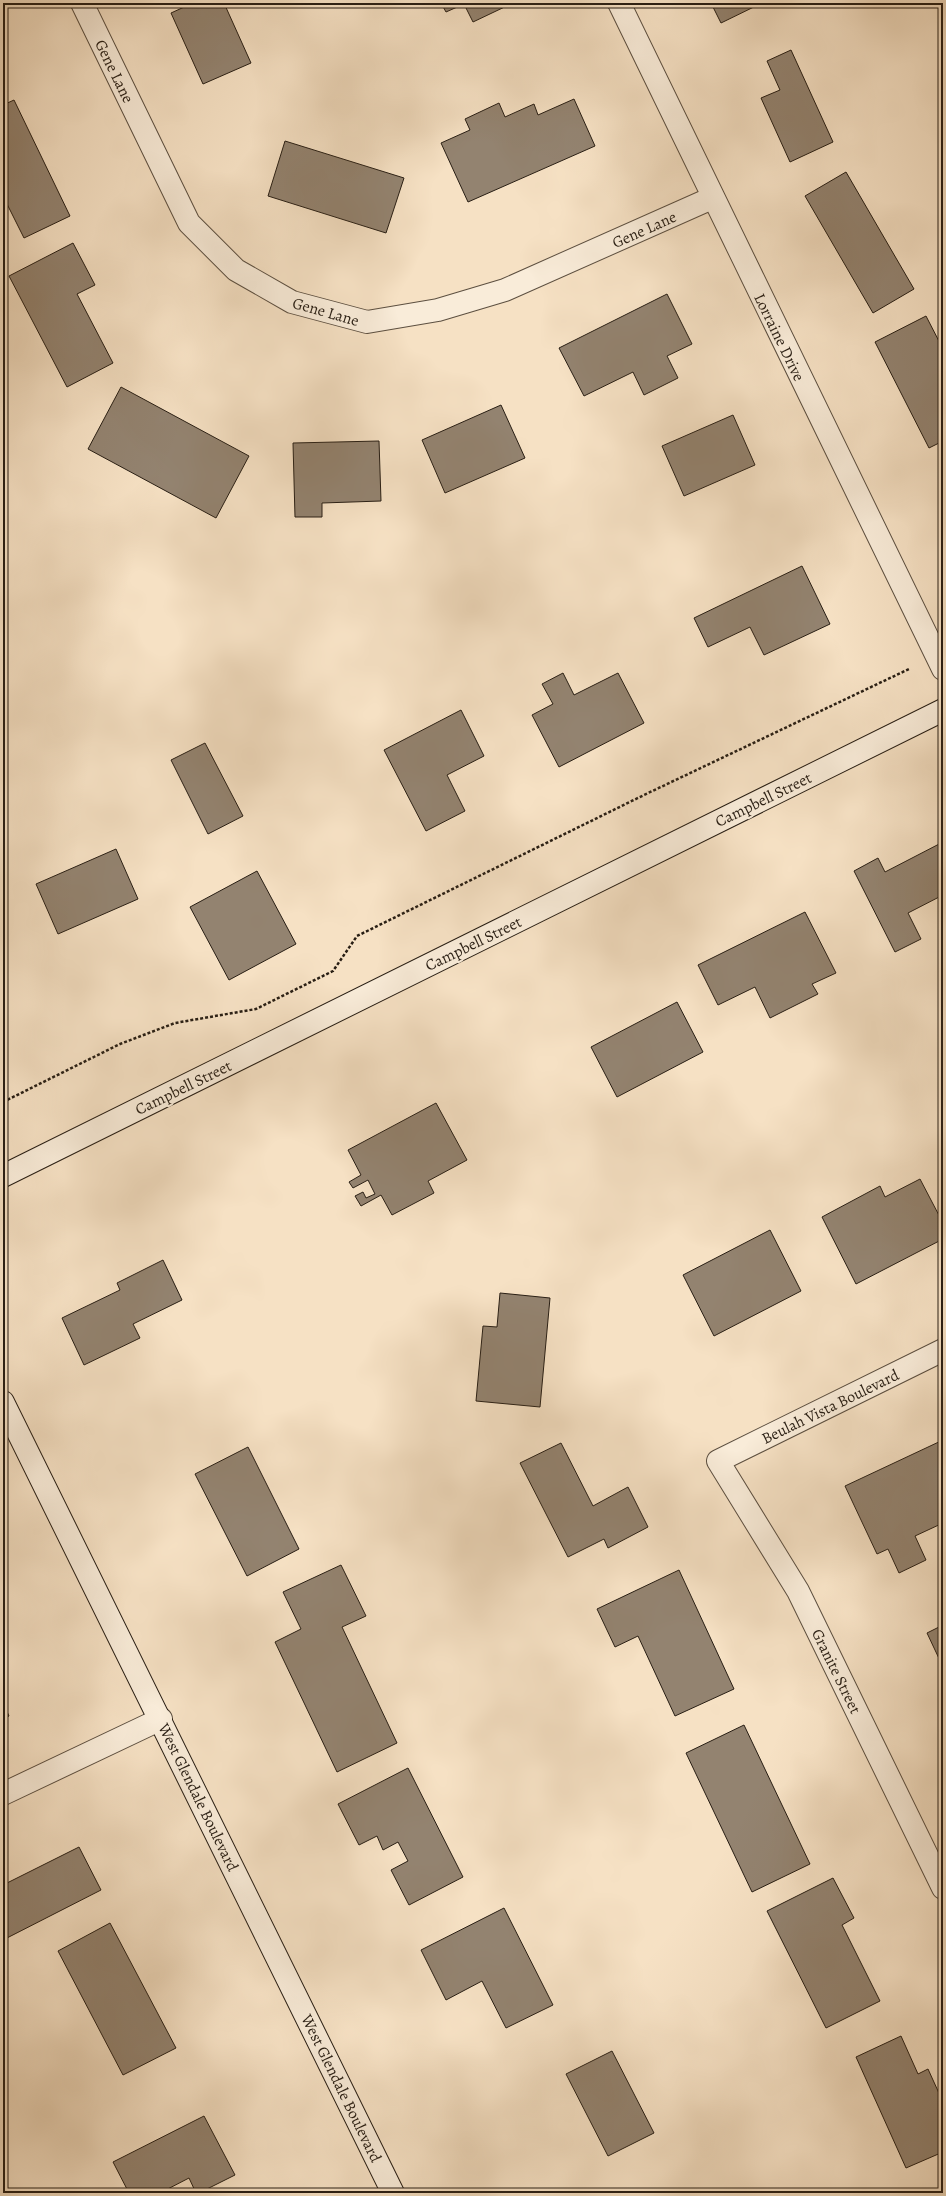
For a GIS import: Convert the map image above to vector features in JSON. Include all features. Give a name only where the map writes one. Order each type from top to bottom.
[{"type":"street","name":"Gene Lane","points":[[82,3],[188,223],[236,270],[292,302],[367,322],[438,310],[505,290],[712,198]]},
{"type":"street","name":"Lorraine Drive","points":[[619,3],[712,198],[940,663]]},
{"type":"street","name":"Campbell Street","points":[[3,1176],[943,710]]},
{"type":"street","name":"Beulah Vista Boulevard","points":[[718,1461],[943,1350]]},
{"type":"street","name":"West Glendale Boulevard","points":[[3,1402],[161,1719],[393,2193]]},
{"type":"street","name":"Granite Street","points":[[718,1461],[798,1591],[943,1888]]},
{"type":"street","points":[[3,1794],[161,1719]]},
{"type":"path","points":[[3,1102],[120,1044],[175,1023],[256,1009],[333,971],[357,936],[644,795],[940,663]]},
{"type":"building","points":[[193,3],[224,3],[251,63],[203,84],[171,13]]},
{"type":"building","points":[[441,3],[513,3],[473,22],[464,4],[446,12]]},
{"type":"building","points":[[711,3],[762,3],[721,23]]},
{"type":"building","points":[[791,50],[833,142],[790,162],[761,98],[780,90],[767,61]]},
{"type":"building","points":[[574,99],[595,146],[468,202],[441,143],[470,130],[465,119],[499,103],[505,117],[534,104],[538,115]]},
{"type":"building","points":[[14,100],[70,216],[24,238],[3,196],[3,105]]},
{"type":"building","points":[[285,141],[404,178],[386,233],[268,196]]},
{"type":"building","points":[[846,172],[914,289],[873,313],[805,196]]},
{"type":"building","points":[[73,243],[95,285],[77,294],[113,363],[67,387],[9,276]]},
{"type":"building","points":[[667,294],[692,344],[667,356],[678,378],[644,395],[633,372],[584,396],[559,348]]},
{"type":"building","points":[[926,316],[943,349],[943,441],[929,448],[875,342]]},
{"type":"building","points":[[121,387],[249,456],[216,518],[88,449]]},
{"type":"building","points":[[501,405],[525,458],[445,493],[422,440]]},
{"type":"building","points":[[733,415],[755,465],[684,496],[662,446]]},
{"type":"building","points":[[379,441],[381,501],[322,503],[322,517],[295,517],[293,443]]},
{"type":"building","points":[[802,566],[830,624],[764,655],[750,627],[708,647],[694,618]]},
{"type":"building","points":[[563,673],[574,695],[618,673],[644,723],[559,767],[532,715],[553,704],[542,684]]},
{"type":"building","points":[[461,710],[484,756],[447,775],[465,811],[426,831],[384,750]]},
{"type":"building","points":[[205,743],[243,816],[208,834],[171,760]]},
{"type":"building","points":[[943,842],[943,895],[908,913],[921,939],[895,952],[854,871],[878,858],[885,872]]},
{"type":"building","points":[[116,849],[138,899],[58,934],[36,884]]},
{"type":"building","points":[[257,871],[296,944],[229,980],[190,907]]},
{"type":"building","points":[[805,912],[836,973],[812,984],[818,994],[770,1018],[755,987],[718,1005],[698,965]]},
{"type":"building","points":[[677,1002],[703,1052],[617,1097],[591,1047]]},
{"type":"building","points":[[436,1103],[467,1160],[428,1181],[434,1193],[392,1215],[381,1195],[361,1206],[355,1196],[363,1192],[366,1198],[375,1194],[368,1180],[353,1188],[349,1182],[361,1175],[348,1150]]},
{"type":"building","points":[[920,1179],[943,1223],[943,1239],[856,1284],[822,1217],[880,1186],[885,1197]]},
{"type":"building","points":[[770,1230],[801,1291],[714,1336],[683,1275]]},
{"type":"building","points":[[163,1260],[182,1300],[133,1324],[140,1338],[84,1365],[62,1318],[120,1290],[117,1283]]},
{"type":"building","points":[[500,1293],[550,1298],[540,1407],[476,1401],[483,1326],[497,1327]]},
{"type":"building","points":[[943,1440],[943,1523],[915,1536],[926,1560],[899,1573],[888,1549],[877,1554],[845,1486]]},
{"type":"building","points":[[561,1443],[593,1506],[628,1487],[648,1527],[608,1548],[604,1539],[568,1557],[520,1463]]},
{"type":"building","points":[[248,1447],[299,1549],[247,1576],[195,1474]]},
{"type":"building","points":[[341,1565],[366,1616],[342,1627],[397,1743],[337,1772],[275,1642],[301,1629],[283,1592]]},
{"type":"building","points":[[679,1570],[734,1689],[675,1716],[638,1636],[615,1647],[597,1609]]},
{"type":"building","points":[[943,1625],[943,1667],[927,1633]]},
{"type":"building","points":[[3,1703],[9,1716],[3,1719]]},
{"type":"building","points":[[744,1725],[810,1864],[752,1892],[686,1753]]},
{"type":"building","points":[[408,1768],[463,1877],[409,1905],[391,1870],[408,1861],[398,1842],[383,1850],[377,1836],[359,1845],[338,1804]]},
{"type":"building","points":[[79,1847],[101,1890],[3,1940],[3,1885]]},
{"type":"building","points":[[833,1878],[854,1918],[842,1925],[880,2001],[826,2028],[767,1911]]},
{"type":"building","points":[[504,1908],[553,2005],[506,2028],[482,1981],[446,2000],[421,1950]]},
{"type":"building","points":[[110,1923],[176,2048],[123,2075],[58,1951]]},
{"type":"building","points":[[901,2036],[918,2074],[928,2069],[943,2102],[943,2152],[906,2168],[856,2057]]},
{"type":"building","points":[[612,2051],[654,2133],[608,2156],[566,2074]]},
{"type":"building","points":[[204,2116],[235,2175],[199,2193],[196,2193],[189,2178],[160,2193],[129,2193],[113,2162]]},
{"type":"building","points":[[943,2188],[943,2193],[932,2193]]},
{"type":"building","points":[[45,2189],[47,2193],[35,2193]]}]
